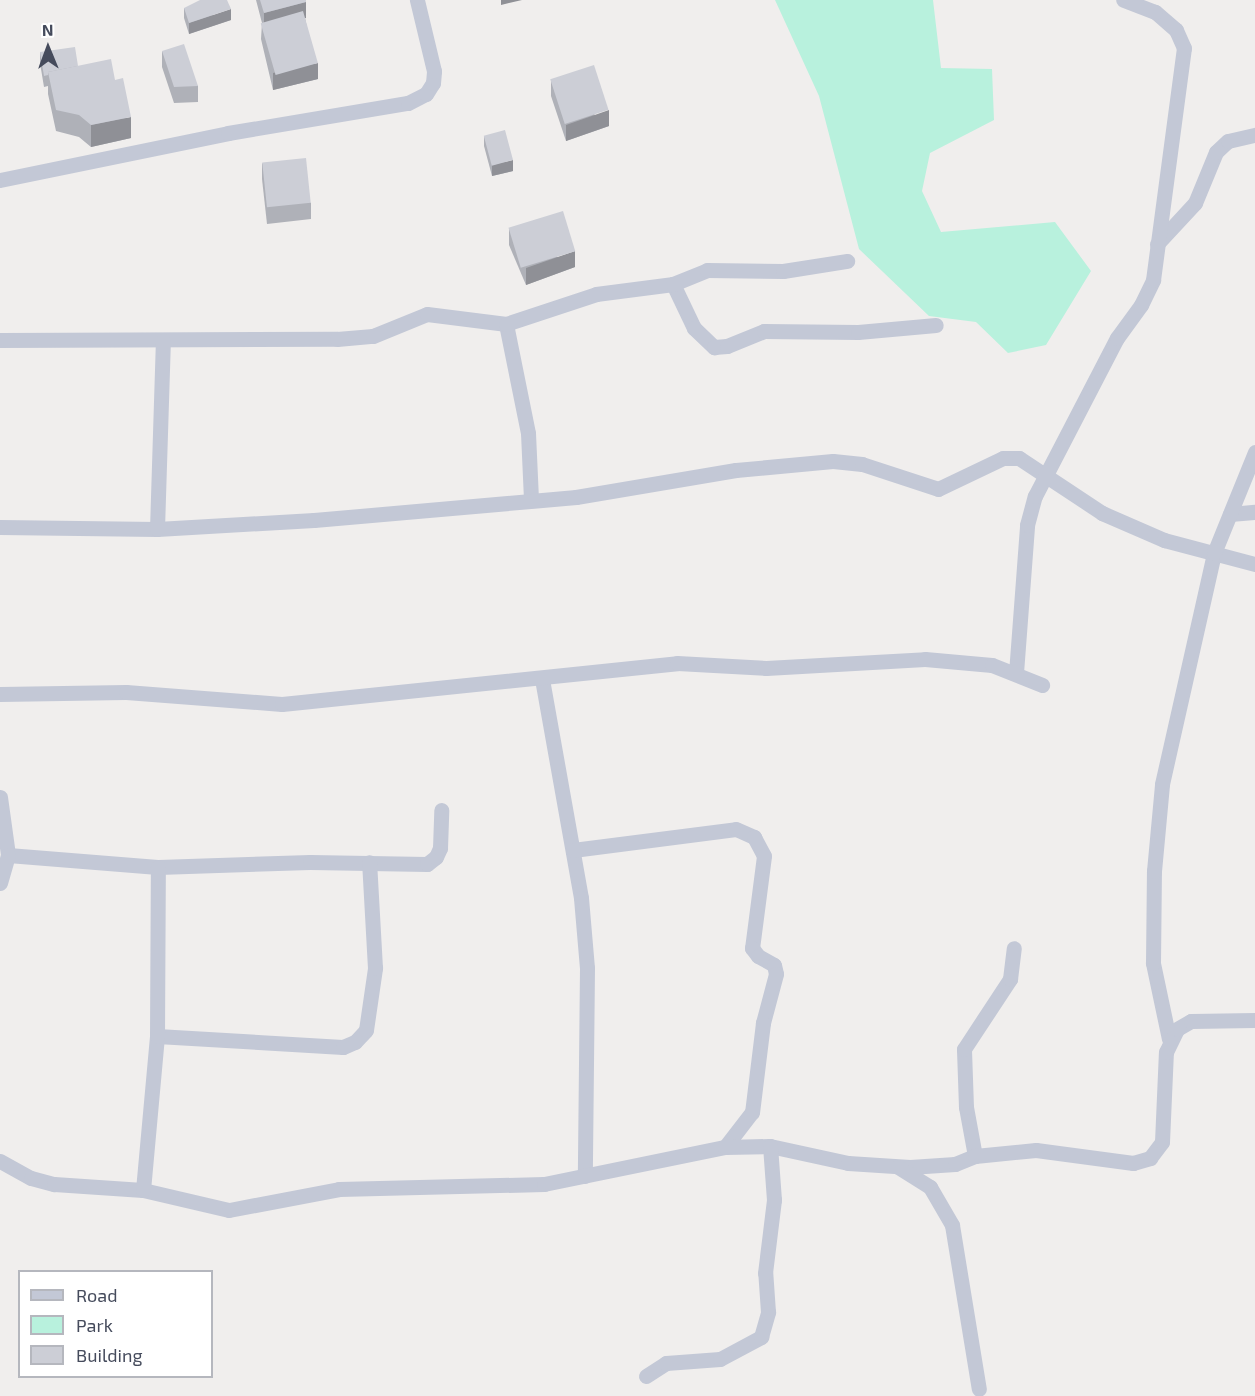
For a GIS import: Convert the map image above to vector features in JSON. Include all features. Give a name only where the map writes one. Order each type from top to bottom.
[{"type":"street","points":[[0,180],[228,133],[408,103],[426,94],[433,83],[434,71],[417,0]]},
{"type":"street","points":[[1016,673],[1027,525],[1045,473],[1117,338],[1141,305],[1153,280],[1183,77],[1184,48],[1176,30],[1155,12],[1123,0]]},
{"type":"street","points":[[1157,244],[1196,203],[1216,152],[1228,141],[1255,135]]},
{"type":"street","points":[[0,340],[163,341],[373,336],[427,314],[506,324],[596,294],[674,284],[707,270],[783,271],[847,261]]},
{"type":"street","points":[[674,284],[698,334],[714,346],[728,346],[764,331],[858,332],[936,325]]},
{"type":"street","points":[[506,324],[528,433],[531,499]]},
{"type":"street","points":[[157,529],[163,341]]},
{"type":"street","points":[[0,1161],[31,1178],[54,1184],[143,1190],[229,1210],[322,1191],[515,1187],[585,1176],[725,1147],[770,1146],[848,1163],[895,1166],[955,1164],[975,1156],[1036,1150],[1062,1151],[1117,1163],[1150,1158],[1162,1142],[1169,1039],[1153,963],[1154,871],[1162,784],[1214,553],[1255,452]]},
{"type":"street","points":[[0,527],[157,529],[314,520],[531,499],[610,494],[736,470],[833,461],[862,464],[930,489],[948,486],[1003,458],[1019,458],[1045,473],[1102,513],[1164,540],[1255,564]]},
{"type":"street","points":[[1230,514],[1255,512]]},
{"type":"street","points":[[0,694],[126,692],[282,704],[542,679],[677,663],[766,668],[925,659],[992,665],[1042,685]]},
{"type":"street","points":[[542,679],[573,850],[587,968],[585,1176]]},
{"type":"street","points":[[0,797],[8,855],[0,883]]},
{"type":"street","points":[[8,855],[158,867],[369,862],[418,865],[432,862],[440,848],[441,810]]},
{"type":"street","points":[[573,850],[736,829],[754,837],[764,855],[752,948],[758,956],[774,965],[776,974],[764,1023],[752,1112],[725,1147]]},
{"type":"street","points":[[157,1036],[343,1047],[355,1042],[366,1030],[374,978],[369,862]]},
{"type":"street","points":[[143,1190],[157,1036],[158,867]]},
{"type":"street","points":[[975,1156],[966,1107],[962,1056],[966,1044],[1010,979],[1014,948]]},
{"type":"street","points":[[1169,1039],[1177,1029],[1191,1020],[1255,1020]]},
{"type":"street","points":[[646,1376],[666,1363],[720,1359],[761,1337],[768,1312],[765,1273],[774,1200],[770,1146]]},
{"type":"street","points":[[895,1166],[930,1187],[952,1225],[979,1389]]},
{"type":"green space","points":[[775,0],[933,0],[941,68],[992,69],[994,120],[930,153],[922,191],[941,232],[1055,222],[1091,271],[1046,345],[1008,353],[976,322],[929,316],[859,249],[819,96]]},
{"type":"building","points":[[200,0],[227,0],[231,9],[189,23],[184,8]]},
{"type":"building","points":[[260,0],[306,0],[306,2],[264,13]]},
{"type":"building","points":[[303,11],[318,63],[276,75],[261,23]]},
{"type":"building","points":[[184,44],[198,86],[174,87],[162,51]]},
{"type":"building","points":[[75,47],[78,66],[48,72],[48,75],[44,76],[40,52]]},
{"type":"building","points":[[111,59],[115,80],[123,78],[131,117],[91,125],[79,115],[56,110],[48,72]]},
{"type":"building","points":[[594,65],[609,110],[565,124],[550,79]]},
{"type":"building","points":[[505,130],[513,160],[492,166],[484,136]]},
{"type":"building","points":[[306,158],[311,203],[267,207],[262,163]]},
{"type":"building","points":[[563,211],[575,251],[521,268],[508,228]]}]
